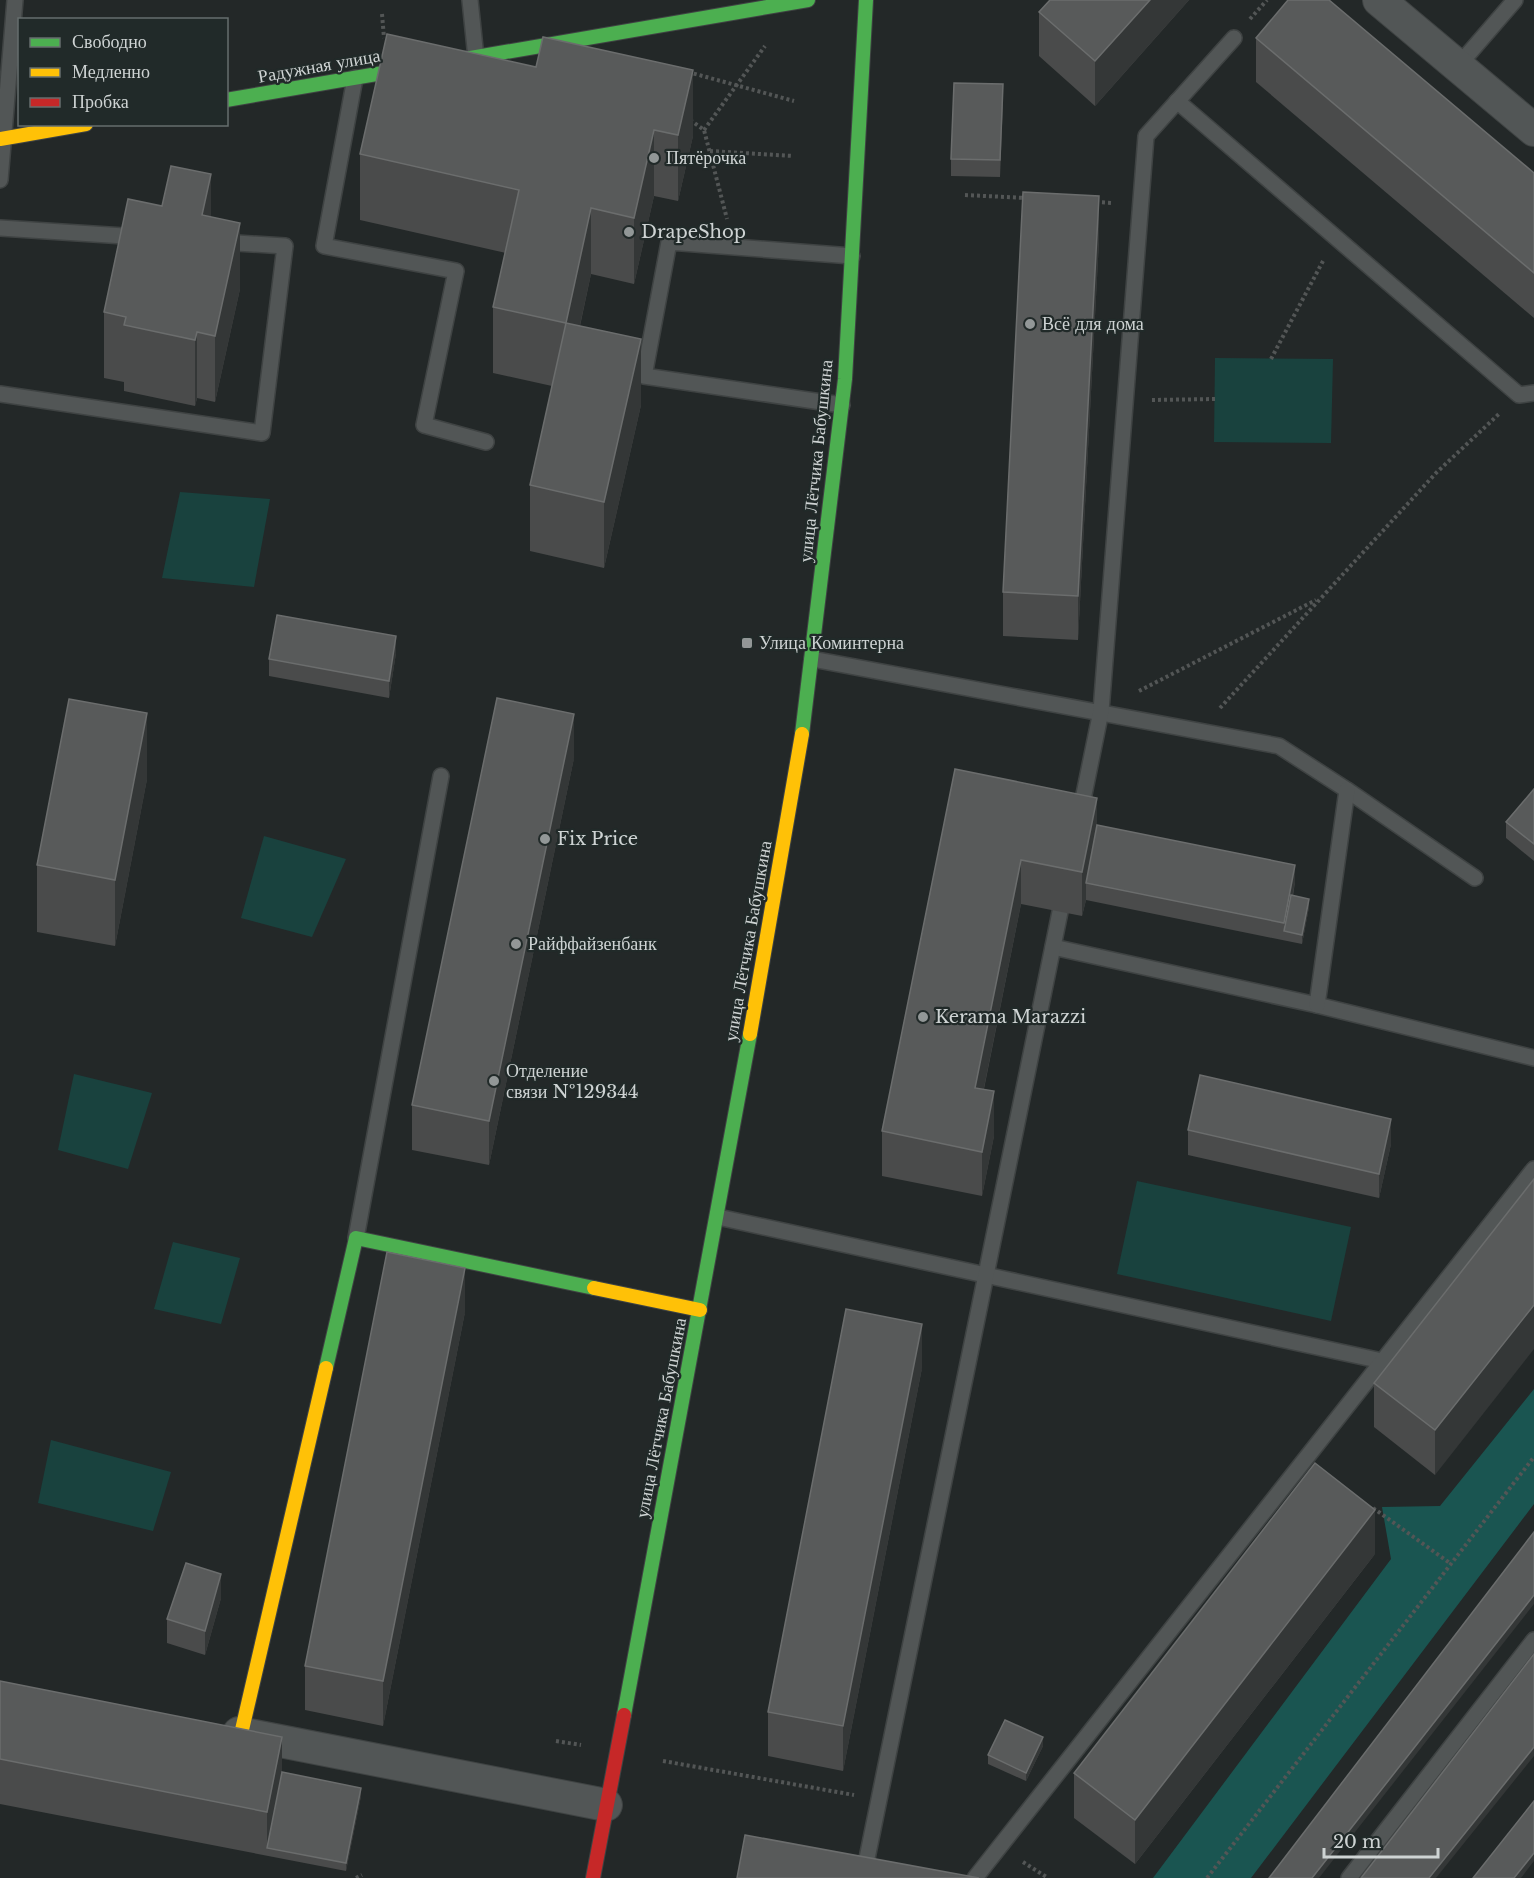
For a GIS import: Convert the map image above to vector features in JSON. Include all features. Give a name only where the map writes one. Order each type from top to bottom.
[{"type":"main road","name":"Радужная улица","points":[[228,100],[808,0]]},
{"type":"main road","name":"улица Лётчика Бабушкина","points":[[593,1878],[718,1217],[799,757],[842,405],[866,0]]},
{"type":"main road","points":[[2,139],[75,126]]},
{"type":"main road","points":[[242,1734],[356,1238],[700,1310]]},
{"type":"street","points":[[1379,0],[1534,130]]},
{"type":"street","points":[[207,1728],[606,1805]]},
{"type":"lane","points":[[0,180],[15,0]]},
{"type":"lane","points":[[470,0],[476,58]]},
{"type":"lane","points":[[1458,66],[1515,0]]},
{"type":"lane","points":[[1077,826],[1101,711],[1146,136],[1234,38]]},
{"type":"lane","points":[[355,78],[324,246],[456,270],[424,425],[486,442]]},
{"type":"lane","points":[[1177,101],[1335,237],[1527,394]]},
{"type":"lane","points":[[0,228],[154,238]]},
{"type":"lane","points":[[0,394],[262,433],[285,246],[202,241]]},
{"type":"lane","points":[[842,405],[644,376],[669,242],[852,256]]},
{"type":"lane","points":[[812,659],[1101,711],[1279,747],[1347,790],[1475,878]]},
{"type":"lane","points":[[356,1238],[441,776]]},
{"type":"lane","points":[[1317,1005],[1347,790]]},
{"type":"lane","points":[[863,1878],[1060,912]]},
{"type":"lane","points":[[1053,947],[1317,1005],[1534,1058]]},
{"type":"lane","points":[[975,1878],[1534,1169]]},
{"type":"lane","points":[[718,1217],[1382,1361]]},
{"type":"lane","points":[[1305,1458],[1322,1471]]},
{"type":"lane","points":[[1349,1878],[1534,1640]]},
{"type":"path","points":[[704,130],[769,39]]},
{"type":"path","points":[[686,71],[794,101]]},
{"type":"path","points":[[684,115],[704,130],[724,205]]},
{"type":"path","points":[[710,151],[792,156]]},
{"type":"path","points":[[965,195],[1035,199]]},
{"type":"path","points":[[1094,202],[1140,204]]},
{"type":"path","points":[[1271,359],[1335,237]]},
{"type":"path","points":[[1199,731],[1436,473],[1527,394]]},
{"type":"path","points":[[1125,400],[1215,399]]},
{"type":"path","points":[[1101,711],[1321,598]]},
{"type":"path","points":[[1207,1878],[1534,1457]]},
{"type":"path","points":[[1367,1504],[1451,1564]]},
{"type":"path","points":[[556,1741],[581,1745]]},
{"type":"path","points":[[663,1761],[878,1799]]},
{"type":"path","points":[[356,1878],[362,1875]]},
{"type":"green space","points":[[1215,358],[1333,359],[1331,443],[1214,442]]},
{"type":"green space","points":[[180,492],[270,499],[254,587],[162,578]]},
{"type":"green space","points":[[264,836],[346,859],[312,937],[241,918]]},
{"type":"green space","points":[[74,1074],[152,1093],[128,1169],[58,1150]]},
{"type":"green space","points":[[1137,1181],[1351,1227],[1331,1321],[1117,1274]]},
{"type":"green space","points":[[173,1242],[240,1258],[221,1324],[154,1309]]},
{"type":"green space","points":[[51,1440],[171,1472],[153,1531],[38,1503]]},
{"type":"shaded area","points":[[1534,1389],[1534,1504],[1251,1878],[1153,1878],[1391,1559],[1382,1507],[1440,1506]]},
{"type":"building","points":[[1050,0],[1150,0],[1095,61],[1039,12]]},
{"type":"building","points":[[1288,0],[1329,0],[1534,173],[1534,273],[1256,38]]},
{"type":"building","points":[[387,34],[536,67],[543,37],[693,70],[678,135],[654,130],[634,218],[591,208],[566,323],[493,307],[519,190],[360,154]]},
{"type":"building","points":[[954,83],[1003,84],[1000,160],[951,159]]},
{"type":"building","points":[[171,166],[211,174],[202,215],[240,223],[215,336],[197,332],[195,340],[124,325],[126,317],[104,312],[128,199],[162,206]]},
{"type":"building","points":[[1023,192],[1099,196],[1078,596],[1003,592]]},
{"type":"building","points":[[566,323],[641,339],[604,502],[530,485]]},
{"type":"building","points":[[277,615],[396,636],[389,681],[269,659]]},
{"type":"building","points":[[497,698],[574,714],[489,1121],[412,1105]]},
{"type":"building","points":[[69,699],[147,713],[115,880],[37,865]]},
{"type":"building","points":[[955,769],[1097,798],[1082,872],[1021,860],[975,1088],[994,1091],[982,1152],[882,1131]]},
{"type":"building","points":[[1534,789],[1534,844],[1506,822]]},
{"type":"building","points":[[1097,825],[1295,865],[1284,923],[1086,883]]},
{"type":"building","points":[[1291,895],[1309,899],[1302,935],[1284,931]]},
{"type":"building","points":[[1200,1075],[1391,1119],[1379,1174],[1188,1130]]},
{"type":"building","points":[[1534,1179],[1534,1305],[1435,1430],[1374,1383]]},
{"type":"building","points":[[387,1252],[465,1268],[383,1681],[305,1666]]},
{"type":"building","points":[[846,1309],[922,1324],[843,1726],[768,1712]]},
{"type":"building","points":[[1315,1463],[1375,1510],[1135,1820],[1074,1773]]},
{"type":"building","points":[[1534,1532],[1534,1595],[1312,1878],[1269,1878]]},
{"type":"building","points":[[186,1563],[221,1574],[205,1631],[167,1619]]},
{"type":"building","points":[[1534,1654],[1534,1747],[1429,1878],[1361,1878]]},
{"type":"building","points":[[0,1681],[282,1737],[267,1812],[0,1759]]},
{"type":"building","points":[[1005,1720],[1043,1737],[1026,1773],[988,1755]]},
{"type":"building","points":[[282,1772],[361,1788],[346,1863],[267,1848]]},
{"type":"building","points":[[1534,1801],[1534,1853],[1514,1878],[1473,1878]]},
{"type":"building","points":[[745,1835],[979,1878],[737,1878]]},
{"type":"traffic: fast","points":[[228,100],[808,0]]},
{"type":"traffic: fast","points":[[802,734],[845,379],[866,0]]},
{"type":"traffic: fast","points":[[624,1715],[750,1034]]},
{"type":"traffic: fast","points":[[326,1368],[356,1238],[594,1288]]},
{"type":"traffic: slow","points":[[0,139],[75,126]]},
{"type":"traffic: slow","points":[[750,1034],[802,734]]},
{"type":"traffic: slow","points":[[594,1288],[700,1310]]},
{"type":"traffic: slow","points":[[241,1734],[326,1368]]},
{"type":"traffic: jam","points":[[593,1878],[624,1715]]},
{"type":"place","name":"Пятёрочка","points":[[654,158]]},
{"type":"place","name":"DrapeShop","points":[[629,232]]},
{"type":"place","name":"Всё для дома","points":[[1030,324]]},
{"type":"place","name":"Улица Коминтерна","points":[[747,643]]},
{"type":"place","name":"Fix Price","points":[[545,839]]},
{"type":"place","name":"Райффайзенбанк","points":[[516,944]]},
{"type":"place","name":"Kerama Marazzi","points":[[923,1017]]},
{"type":"place","name":"Отделение связи №129344","points":[[494,1081]]}]
